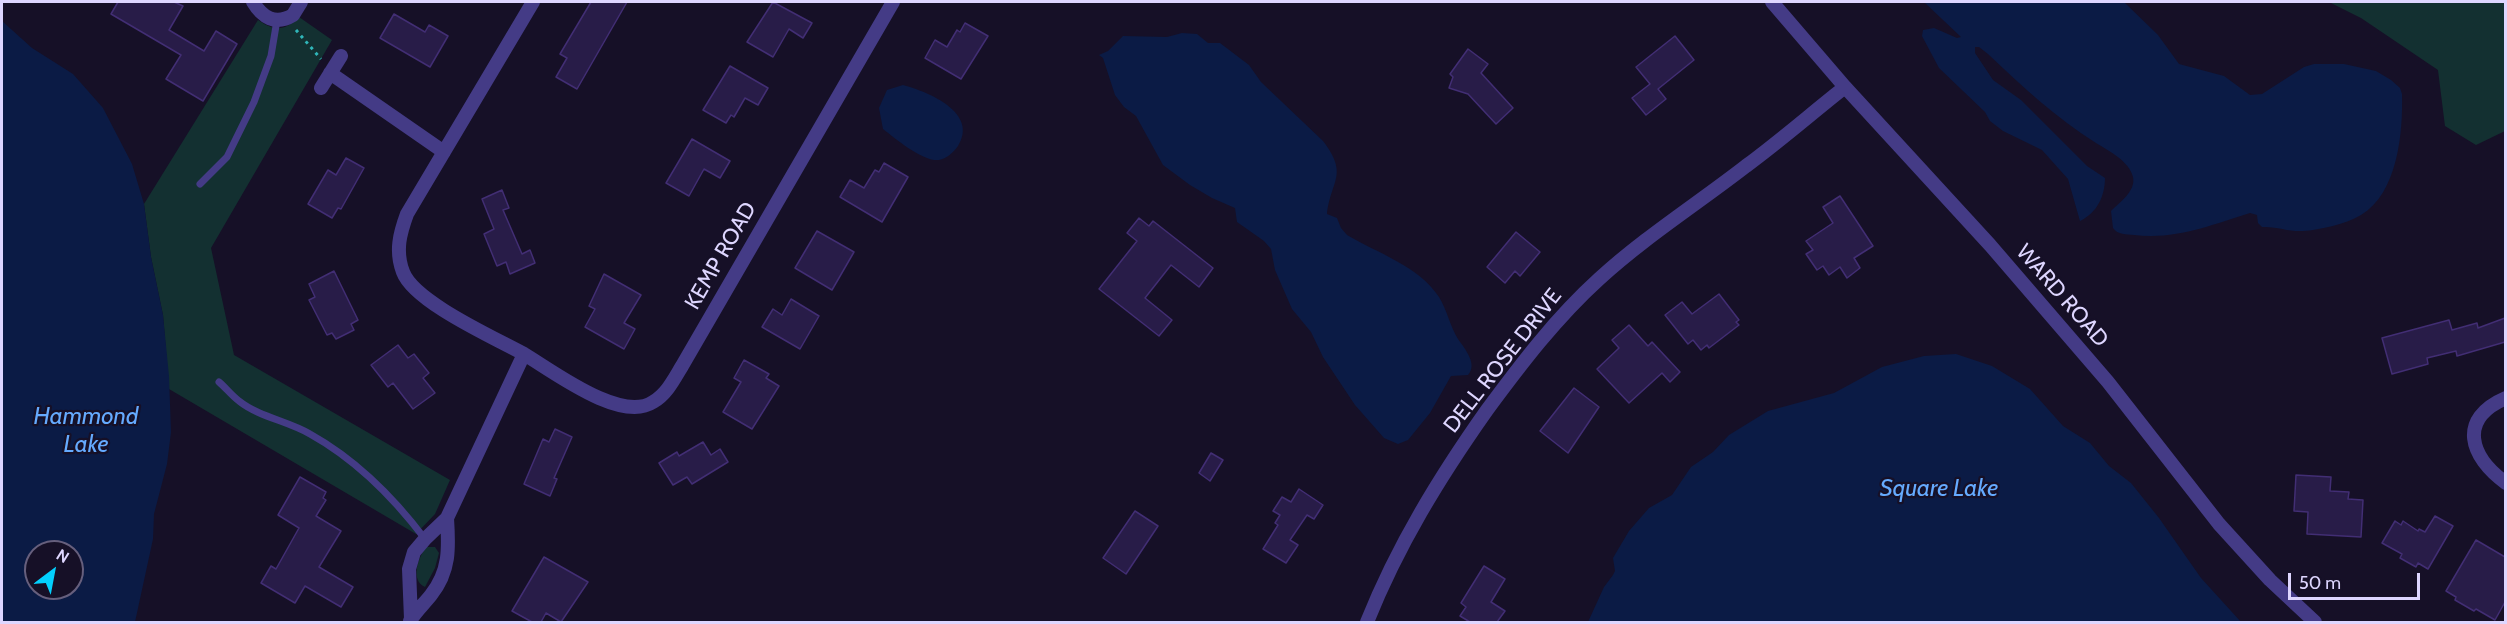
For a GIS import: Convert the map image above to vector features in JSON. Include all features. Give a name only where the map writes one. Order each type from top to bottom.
[{"type":"street","points":[[253,2],[262,15],[282,20],[295,13],[301,2]]},
{"type":"street","name":"KEMP ROAD","points":[[533,2],[407,214],[398,245],[403,272],[409,283],[419,293],[524,354],[616,406],[640,408],[660,397],[682,366],[893,2]]},
{"type":"street","name":"WARD ROAD","points":[[1772,2],[1845,87],[1990,245],[2093,365],[2219,524],[2270,580],[2315,622]]},
{"type":"street","points":[[321,88],[341,56]]},
{"type":"street","points":[[330,73],[444,152]]},
{"type":"street","name":"DELL ROSE DRIVE","points":[[1367,622],[1391,566],[1413,523],[1470,435],[1532,351],[1575,302],[1664,224],[1746,166],[1845,87]]},
{"type":"street","points":[[410,621],[409,569],[414,552],[447,518],[524,354]]},
{"type":"street","points":[[2505,398],[2483,412],[2474,430],[2473,444],[2491,472],[2505,483]]},
{"type":"street","points":[[410,621],[431,595],[445,572],[449,550],[447,518]]},
{"type":"lane","points":[[200,184],[227,157],[254,102],[272,56],[282,20]]},
{"type":"lane","points":[[219,382],[240,402],[292,425],[325,443],[381,489],[425,539]]},
{"type":"path","points":[[282,20],[317,53],[330,73]]},
{"type":"green space","points":[[2329,2],[2505,2],[2505,131],[2476,145],[2445,126],[2438,70],[2361,18]]},
{"type":"green space","points":[[299,17],[332,40],[211,248],[234,355],[450,480],[435,514],[416,534],[169,389],[163,315],[151,257],[144,204],[258,20],[279,28],[289,25]]},
{"type":"green space","points":[[426,547],[435,547],[439,553],[435,568],[425,587],[420,584],[417,568]]},
{"type":"water","points":[[1924,2],[2124,2],[2158,35],[2179,64],[2224,76],[2250,95],[2262,94],[2304,67],[2314,64],[2344,64],[2376,71],[2391,80],[2400,88],[2402,94],[2401,126],[2396,161],[2383,192],[2373,205],[2361,215],[2325,228],[2298,231],[2262,227],[2258,223],[2257,215],[2250,213],[2207,227],[2179,233],[2149,236],[2120,233],[2113,228],[2111,211],[2132,187],[2131,171],[2118,157],[2053,112],[1988,54],[1979,47],[1975,47],[1975,53],[1993,80],[2021,100],[2087,166],[2105,178],[2099,203],[2086,218],[2080,221],[2068,179],[2042,150],[2003,131],[1990,121],[1985,112],[1939,68],[1922,36],[1923,30],[1934,28],[1957,38],[1961,37]]},
{"type":"water","name":"Hammond Lake","points":[[2,21],[32,48],[73,74],[103,108],[132,164],[144,204],[151,257],[163,315],[169,376],[171,432],[167,464],[154,514],[153,539],[135,622],[2,622]]},
{"type":"water","points":[[1182,33],[1197,34],[1208,43],[1220,43],[1249,65],[1261,82],[1323,141],[1331,153],[1337,170],[1327,214],[1337,218],[1347,235],[1397,261],[1420,277],[1431,286],[1442,302],[1455,334],[1471,361],[1471,371],[1468,375],[1451,376],[1430,413],[1408,440],[1398,444],[1384,438],[1355,405],[1323,357],[1311,332],[1292,309],[1275,270],[1271,249],[1264,241],[1237,222],[1235,208],[1190,185],[1163,165],[1136,116],[1124,107],[1115,95],[1103,58],[1099,55],[1108,51],[1123,36],[1167,37]]},
{"type":"water","points":[[903,85],[926,93],[957,114],[962,124],[963,134],[958,146],[947,157],[933,160],[925,157],[883,129],[879,108],[887,90]]},
{"type":"water","name":"Square Lake","points":[[1956,354],[1992,366],[2030,389],[2063,426],[2090,443],[2109,466],[2131,483],[2201,578],[2241,622],[1588,622],[1604,587],[1615,571],[1613,558],[1629,531],[1649,508],[1672,495],[1691,467],[1713,452],[1729,435],[1768,411],[1834,393],[1882,367],[1924,356]]},
{"type":"building","points":[[118,2],[174,2],[183,6],[169,30],[204,51],[216,31],[237,44],[203,101],[166,79],[181,55],[111,14]]},
{"type":"building","points":[[591,2],[627,2],[577,89],[556,77],[567,58],[560,54]]},
{"type":"building","points":[[773,2],[812,23],[803,38],[789,29],[773,57],[747,42]]},
{"type":"building","points":[[394,14],[425,32],[429,25],[448,36],[430,67],[380,38]]},
{"type":"building","points":[[965,23],[988,36],[961,79],[925,58],[935,40],[947,47],[957,30],[960,32]]},
{"type":"building","points":[[1675,36],[1694,60],[1658,89],[1666,99],[1646,115],[1632,98],[1650,84],[1636,67]]},
{"type":"building","points":[[1468,49],[1488,64],[1481,73],[1513,108],[1496,124],[1468,94],[1449,88],[1453,77],[1450,74]]},
{"type":"building","points":[[730,66],[768,88],[758,105],[745,98],[734,117],[731,115],[726,123],[703,110]]},
{"type":"building","points":[[692,139],[730,161],[720,178],[704,169],[689,196],[666,183]]},
{"type":"building","points":[[346,158],[364,168],[341,209],[338,208],[332,218],[308,204],[328,170],[336,175]]},
{"type":"building","points":[[884,163],[908,177],[882,222],[840,197],[850,180],[864,188],[875,170],[879,172]]},
{"type":"building","points":[[502,190],[509,208],[503,210],[522,254],[530,250],[535,263],[510,274],[506,262],[497,266],[484,234],[494,229],[482,199]]},
{"type":"building","points":[[1840,196],[1873,246],[1854,258],[1860,268],[1847,278],[1840,267],[1829,275],[1823,266],[1817,270],[1806,254],[1813,250],[1806,241],[1833,223],[1823,207]]},
{"type":"building","points":[[1139,218],[1149,226],[1153,221],[1213,268],[1199,287],[1171,265],[1145,298],[1172,320],[1159,336],[1099,289],[1137,241],[1127,233]]},
{"type":"building","points":[[817,231],[854,252],[832,290],[795,268]]},
{"type":"building","points":[[1516,232],[1540,252],[1520,276],[1515,271],[1505,283],[1487,267]]},
{"type":"building","points":[[334,271],[358,320],[351,324],[354,330],[336,339],[332,333],[327,335],[309,300],[315,297],[309,284]]},
{"type":"building","points":[[604,274],[641,295],[624,323],[635,329],[624,349],[585,327],[595,309],[589,306]]},
{"type":"building","points":[[1719,294],[1739,320],[1736,322],[1739,325],[1709,348],[1707,345],[1701,350],[1693,340],[1688,344],[1665,315],[1682,302],[1692,314]]},
{"type":"building","points":[[791,299],[819,316],[800,349],[762,327],[773,309],[782,315]]},
{"type":"building","points":[[2505,318],[2505,342],[2457,356],[2456,351],[2427,358],[2428,364],[2392,374],[2382,338],[2449,320],[2452,330],[2477,323],[2478,328]]},
{"type":"building","points":[[1629,325],[1648,346],[1652,342],[1680,372],[1670,382],[1662,373],[1629,403],[1597,369],[1619,348],[1612,340]]},
{"type":"building","points":[[398,345],[408,358],[414,354],[429,373],[423,378],[435,393],[413,409],[393,383],[388,387],[371,365]]},
{"type":"building","points":[[744,360],[769,374],[766,378],[779,386],[752,429],[723,412],[741,382],[734,378]]},
{"type":"building","points":[[1574,388],[1599,407],[1568,453],[1540,431]]},
{"type":"building","points":[[555,429],[572,437],[554,478],[557,479],[550,496],[524,484],[543,439],[549,442]]},
{"type":"building","points":[[703,442],[711,455],[720,449],[728,462],[692,484],[687,477],[673,485],[659,463],[677,452],[679,456]]},
{"type":"building","points":[[1211,453],[1223,460],[1210,481],[1199,473]]},
{"type":"building","points":[[2296,475],[2331,477],[2330,491],[2349,492],[2348,499],[2363,500],[2361,537],[2307,534],[2308,512],[2294,511]]},
{"type":"building","points":[[300,477],[326,492],[323,498],[326,500],[316,516],[341,531],[319,567],[353,587],[341,607],[305,586],[295,603],[261,583],[271,566],[276,569],[299,528],[278,515]]},
{"type":"building","points":[[1299,489],[1323,505],[1314,519],[1307,515],[1290,540],[1298,545],[1286,563],[1263,549],[1278,525],[1275,523],[1280,515],[1273,511],[1282,497],[1291,502]]},
{"type":"building","points":[[1135,511],[1158,526],[1126,574],[1103,558]]},
{"type":"building","points":[[2435,516],[2453,526],[2428,569],[2418,563],[2416,567],[2400,558],[2402,554],[2382,543],[2395,521],[2401,525],[2403,521],[2418,531],[2419,529],[2425,532]]},
{"type":"building","points":[[2476,540],[2505,557],[2505,602],[2495,620],[2455,600],[2456,597],[2446,591]]},
{"type":"building","points":[[544,557],[588,582],[561,622],[546,613],[541,622],[532,622],[512,611]]},
{"type":"building","points":[[1484,566],[1505,579],[1491,602],[1505,611],[1497,622],[1470,622],[1460,616],[1466,607],[1461,603]]}]
